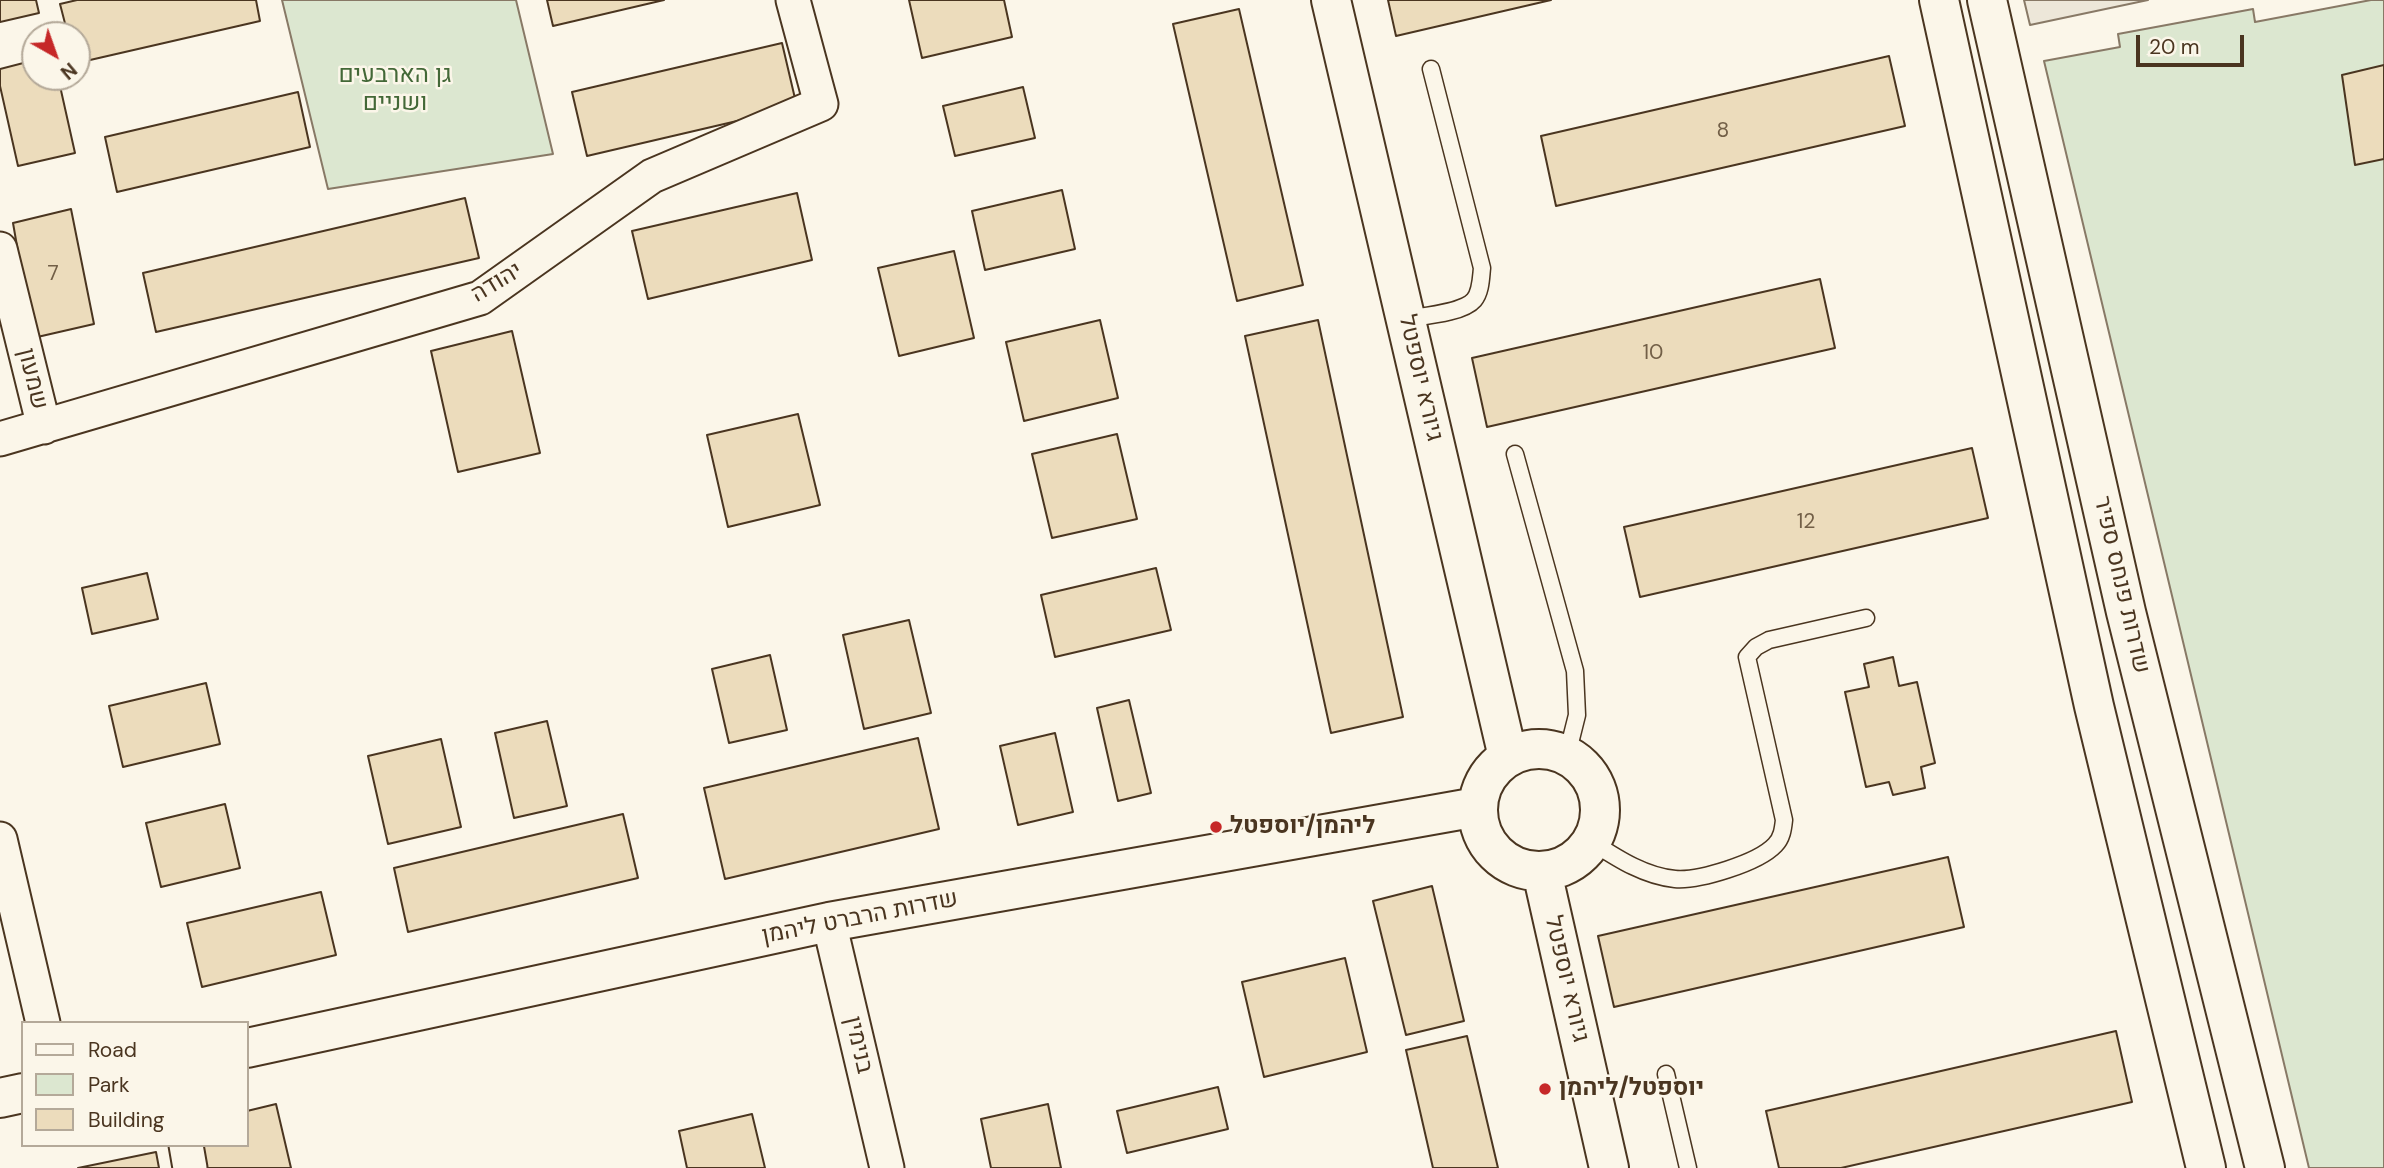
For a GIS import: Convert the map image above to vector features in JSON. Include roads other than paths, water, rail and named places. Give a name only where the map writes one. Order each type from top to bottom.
[{"type":"street","name":"יהודה","points":[[0,439],[480,298],[652,176],[821,104],[793,0]]},
{"type":"street","name":"גיורא יוספטל","points":[[1332,0],[1508,757]]},
{"type":"street","points":[[1939,0],[2094,706],[2206,1168]]},
{"type":"street","name":"שדרות פנחס ספיר","points":[[1987,0],[2126,612],[2265,1168]]},
{"type":"street","name":"שמעון","points":[[0,249],[44,427]]},
{"type":"street","points":[[1547,749],[1567,755],[1583,766],[1595,783],[1600,803],[1600,823],[1592,842],[1579,858],[1562,868],[1542,872],[1521,870],[1503,861],[1488,846],[1479,828],[1477,807],[1481,787],[1492,770],[1508,757],[1527,750],[1547,749]]},
{"type":"street","name":"שדרות הרברט ליהמן","points":[[248,1048],[829,922],[1477,807]]},
{"type":"street","points":[[0,839],[43,1021]]},
{"type":"street","name":"גיורא יוספטל","points":[[1542,872],[1609,1168]]},
{"type":"street","name":"בנימין","points":[[829,922],[887,1168]]},
{"type":"street","points":[[0,1098],[21,1093]]},
{"type":"street","points":[[186,1147],[190,1168]]},
{"type":"lane","points":[[1406,319],[1459,309],[1475,299],[1481,283],[1482,268],[1431,69]]},
{"type":"lane","points":[[1516,454],[1575,671],[1577,715],[1567,755]]},
{"type":"lane","points":[[1592,842],[1627,864],[1675,879],[1699,878],[1745,863],[1775,845],[1782,834],[1784,820],[1747,657],[1756,647],[1769,640],[1866,618]]},
{"type":"lane","points":[[1666,1074],[1688,1168]]},
{"type":"place","name":"ליהמן/יוספטל","points":[[1216,827]]},
{"type":"place","name":"יוספטל/ליהמן","points":[[1545,1089]]},
{"type":"park label","name":"גן הארבעים ושניים","points":[[395,90]]}]
